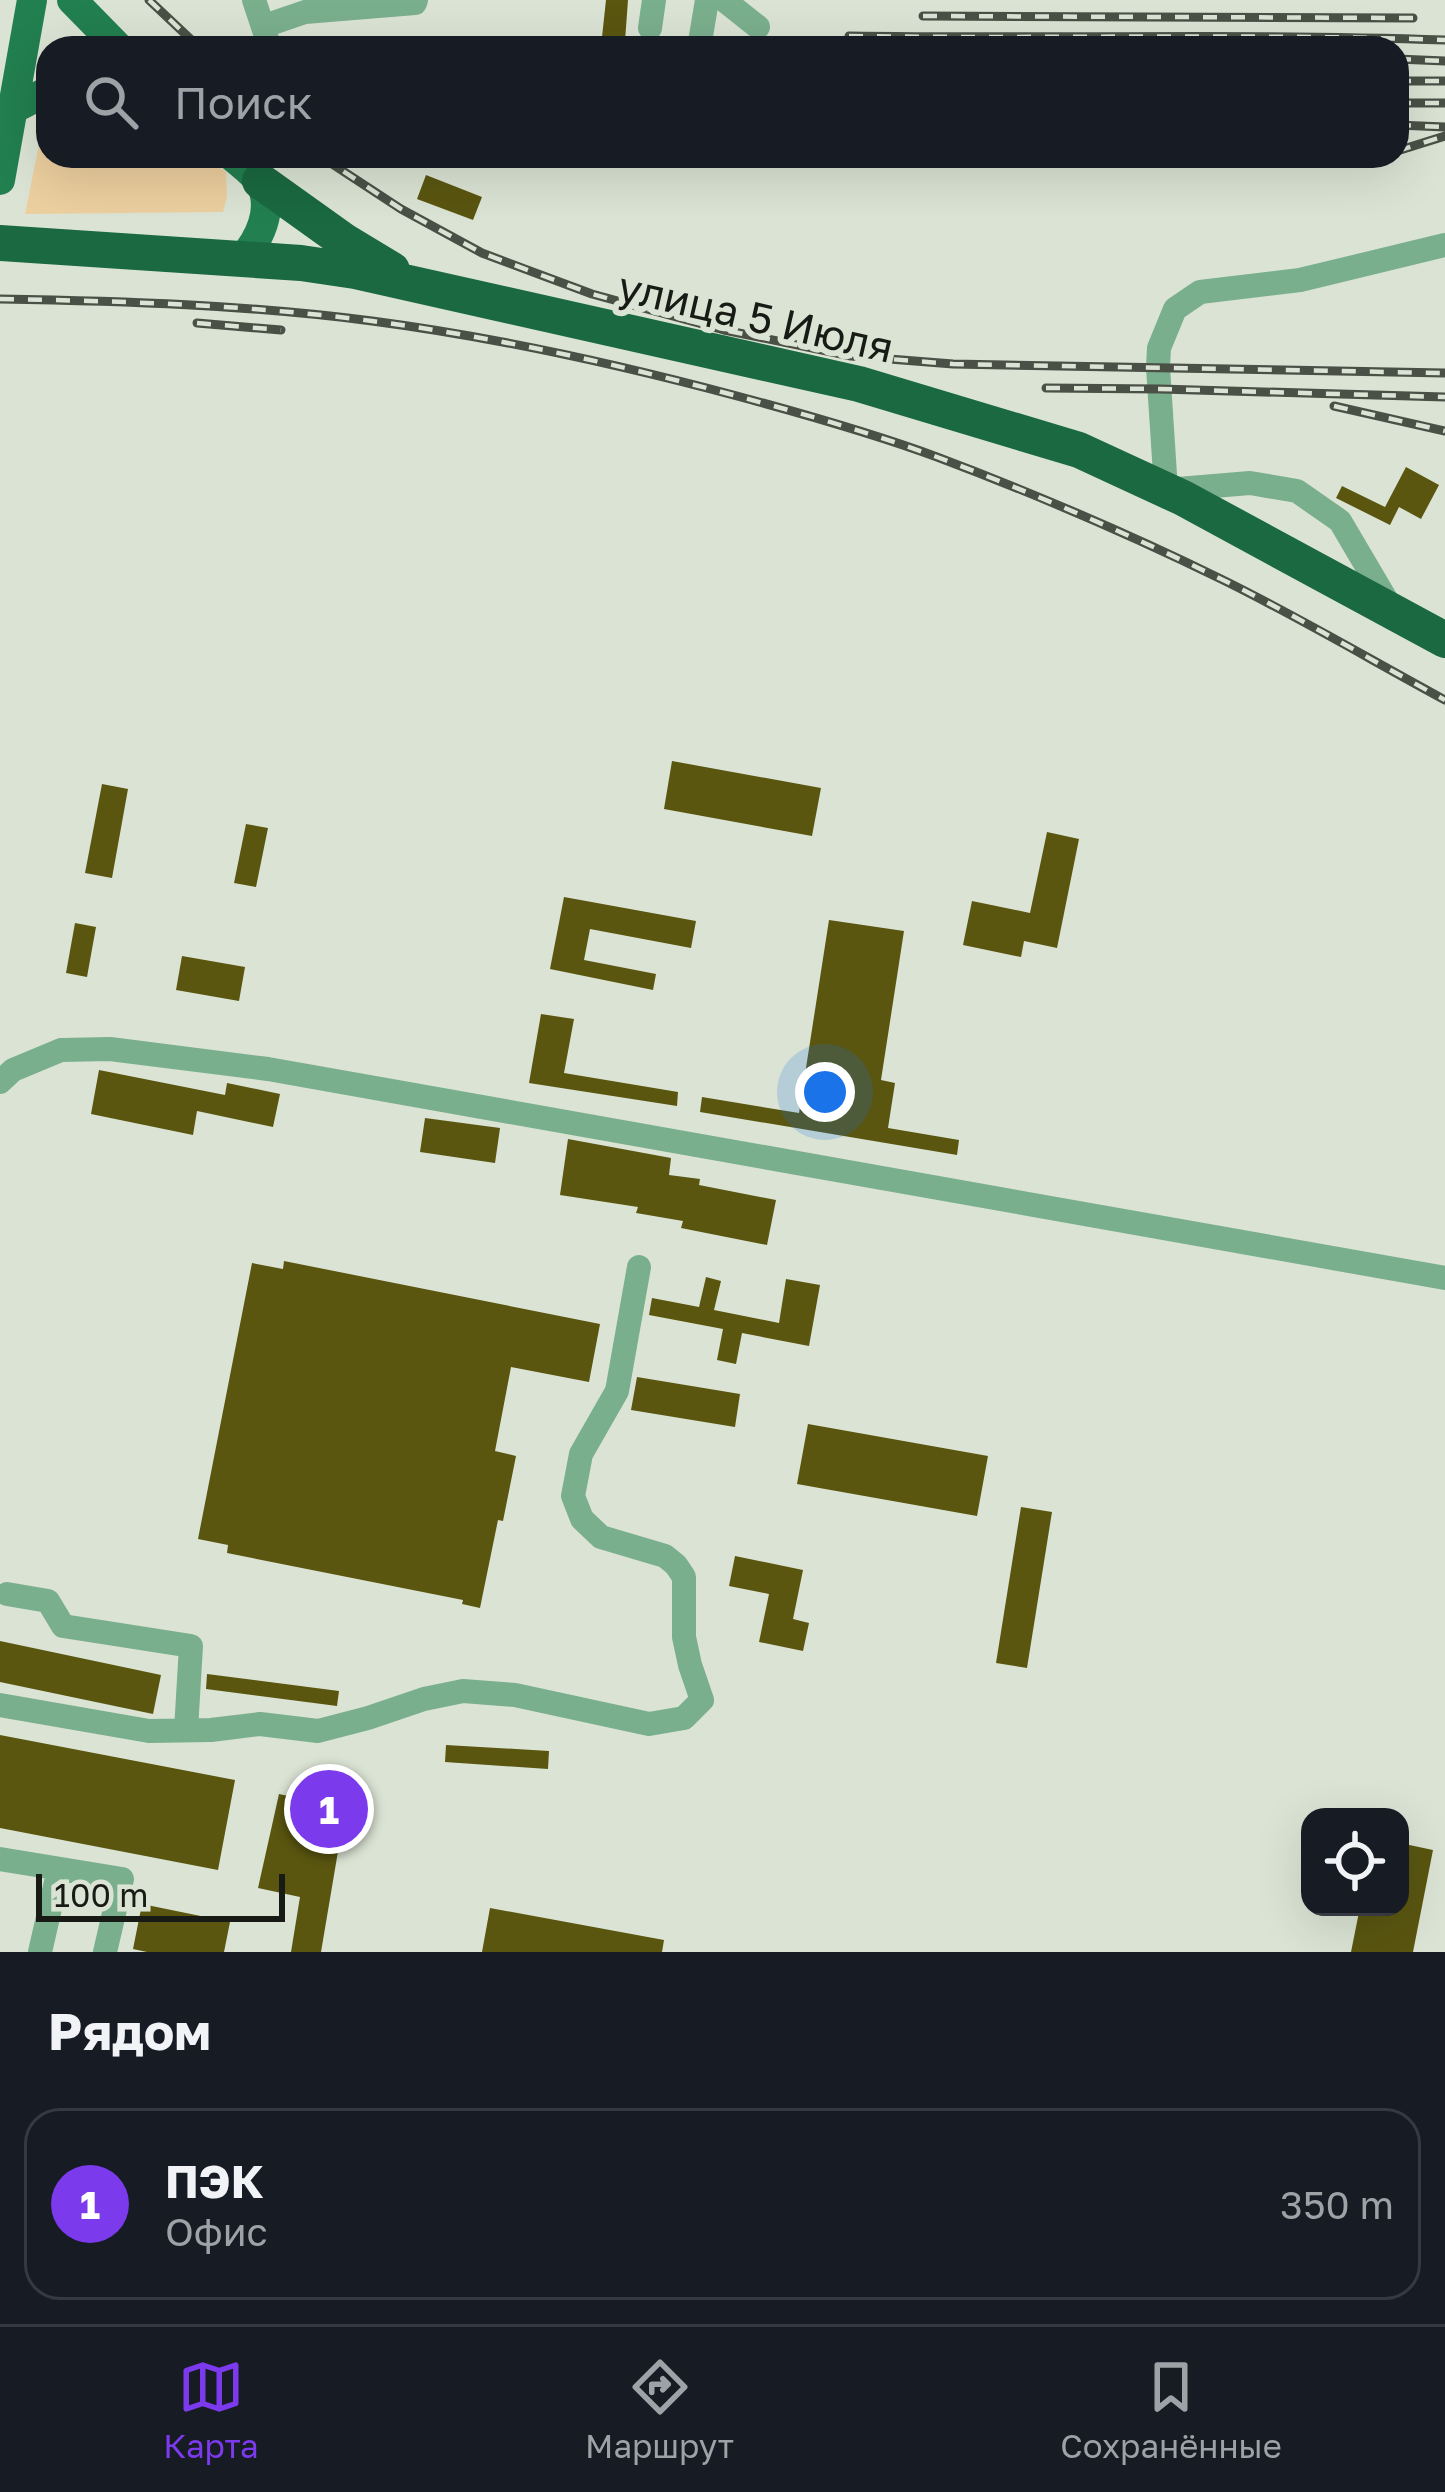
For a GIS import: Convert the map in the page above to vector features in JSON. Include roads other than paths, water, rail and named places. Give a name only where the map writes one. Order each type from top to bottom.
[{"type":"highway","points":[[260,181],[344,241],[421,286]]},
{"type":"highway","name":"улица 5 Июля","points":[[0,243],[327,266],[859,384],[1079,450],[1166,490],[1445,640]]},
{"type":"main road","points":[[0,180],[7,146],[7,94],[32,0]]},
{"type":"main road","points":[[72,0],[107,36]]},
{"type":"main road","points":[[242,259],[256,244],[265,199],[260,181],[245,168]]},
{"type":"street","points":[[254,0],[267,36]]},
{"type":"street","points":[[269,36],[305,12],[416,0]]},
{"type":"street","points":[[650,28],[654,0]]},
{"type":"street","points":[[700,36],[707,0]]},
{"type":"street","points":[[724,0],[758,27]]},
{"type":"street","points":[[1394,612],[1340,521],[1297,490],[1250,483],[1166,490],[1159,348],[1175,309],[1200,292],[1300,280],[1445,244]]},
{"type":"street","points":[[0,1082],[13,1070],[61,1050],[110,1049],[268,1069],[1445,1278]]},
{"type":"street","points":[[0,1705],[149,1731],[260,1724],[318,1731],[463,1691],[515,1695],[649,1724],[684,1718],[702,1700],[684,1637],[683,1577],[664,1556],[601,1537],[582,1519],[573,1496],[581,1454],[617,1391],[639,1268]]},
{"type":"street","points":[[7,1594],[48,1601],[63,1626],[191,1646],[186,1730]]},
{"type":"street","points":[[0,1859],[122,1879],[106,1952]]},
{"type":"street","points":[[40,1952],[59,1869]]},
{"type":"railway","points":[[149,0],[187,36]]},
{"type":"railway","points":[[923,16],[1413,18]]},
{"type":"railway","points":[[1409,39],[1445,40]]},
{"type":"railway","points":[[1409,60],[1445,61]]},
{"type":"railway","points":[[1409,81],[1445,81]]},
{"type":"railway","points":[[1409,103],[1445,103]]},
{"type":"railway","points":[[1409,126],[1445,127]]},
{"type":"railway","points":[[1409,147],[1445,136]]},
{"type":"railway","points":[[338,168],[482,253],[592,294],[724,330],[851,356],[953,364],[1445,373]]},
{"type":"railway","points":[[0,299],[186,305],[372,321],[556,352],[787,410],[937,457],[1116,530],[1249,593],[1445,700]]},
{"type":"railway","points":[[197,323],[281,330]]},
{"type":"railway","points":[[1046,388],[1445,397]]},
{"type":"railway","points":[[1334,406],[1445,431]]},
{"type":"place","name":"ПЭК","points":[[329,1809]]}]
